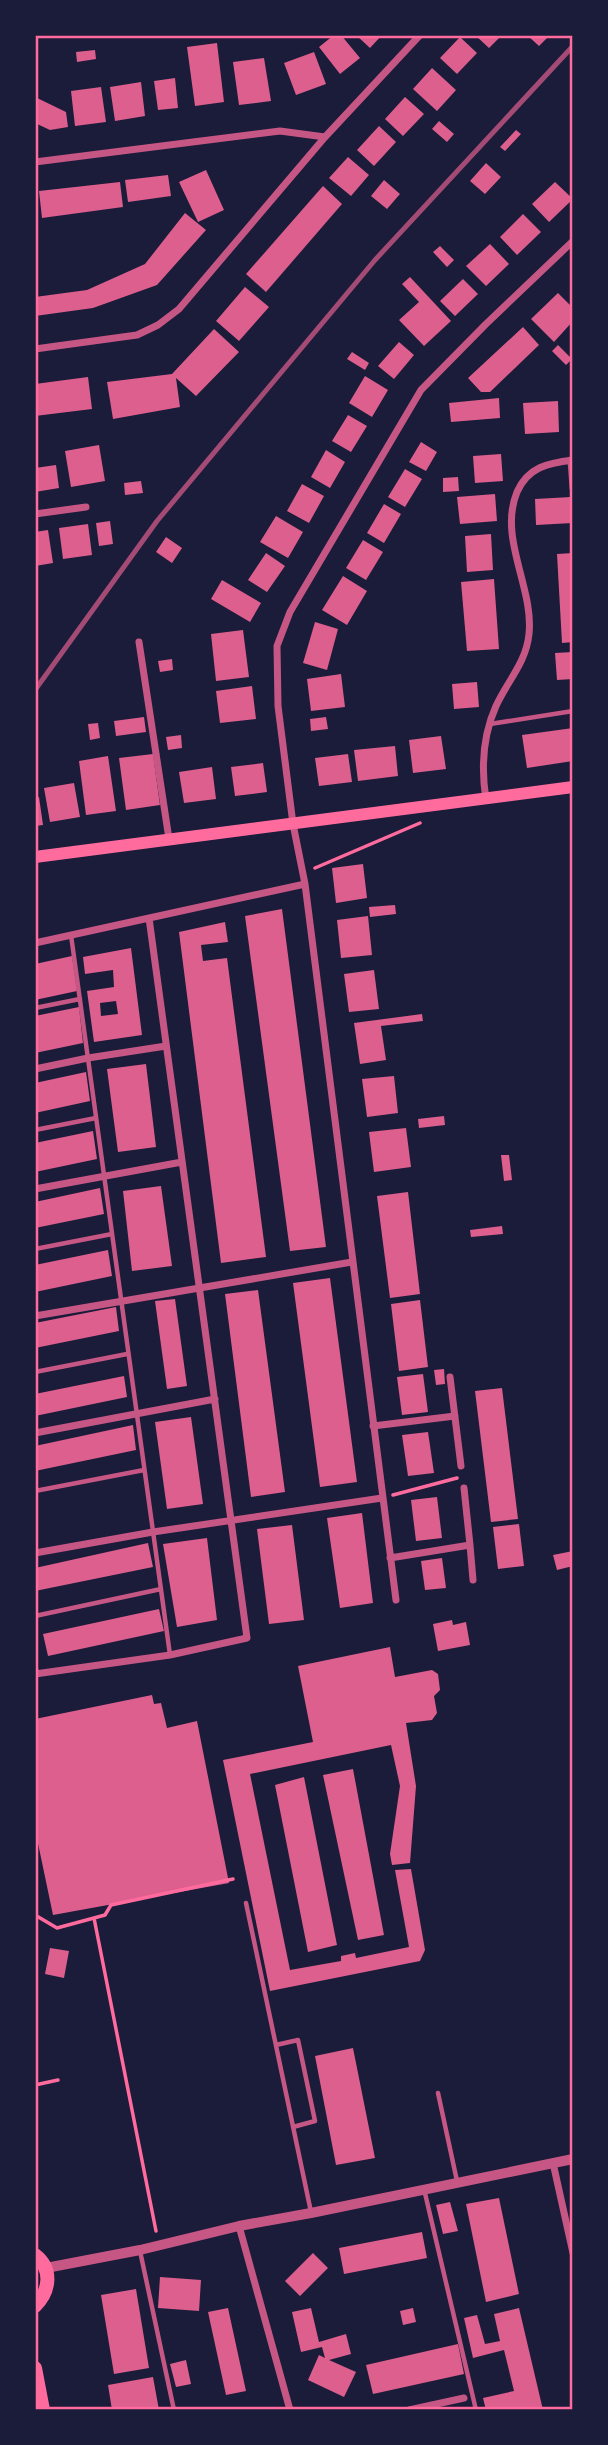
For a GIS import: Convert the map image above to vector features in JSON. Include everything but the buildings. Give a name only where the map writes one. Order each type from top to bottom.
[{"type":"main road","points":[[35,857],[573,787]]},
{"type":"main road","points":[[35,2255],[46,2268],[48,2279],[47,2289],[35,2306]]},
{"type":"main road","points":[[35,2368],[39,2402]]},
{"type":"street","points":[[35,349],[137,335],[158,325],[179,309],[325,137],[420,35]]},
{"type":"street","points":[[35,162],[280,131],[325,137]]},
{"type":"street","points":[[396,1600],[305,884],[293,824],[278,706],[276,646],[290,612],[421,390],[486,324],[569,249],[573,241]]},
{"type":"street","points":[[486,800],[483,760],[490,724],[497,705],[522,664],[530,631],[515,543],[514,503],[522,484],[537,468],[548,463],[572,460],[573,488]]},
{"type":"street","points":[[35,514],[86,507]]},
{"type":"street","points":[[139,642],[169,839]]},
{"type":"street","points":[[35,943],[305,884]]},
{"type":"street","points":[[36,1674],[170,1655],[247,1637],[149,918]]},
{"type":"street","points":[[35,1069],[166,1046]]},
{"type":"street","points":[[35,1189],[182,1162]]},
{"type":"street","points":[[35,1316],[352,1262]]},
{"type":"street","points":[[450,1377],[461,1466]]},
{"type":"street","points":[[35,1433],[215,1399]]},
{"type":"street","points":[[373,1426],[455,1416]]},
{"type":"street","points":[[464,1488],[473,1580]]},
{"type":"street","points":[[35,1553],[153,1532],[382,1498]]},
{"type":"street","points":[[390,1558],[470,1545]]},
{"type":"street","points":[[46,2268],[573,2159]]},
{"type":"street","points":[[553,2163],[573,2253]]},
{"type":"street","points":[[239,2226],[290,2410]]},
{"type":"street","points":[[409,2410],[464,2398]]},
{"type":"lane","points":[[490,724],[573,711]]},
{"type":"lane","points":[[71,935],[170,1655]]},
{"type":"lane","points":[[35,1008],[80,999]]},
{"type":"lane","points":[[35,1130],[96,1118]]},
{"type":"lane","points":[[35,1249],[112,1234]]},
{"type":"lane","points":[[35,1373],[127,1354]]},
{"type":"lane","points":[[35,1491],[144,1470]]},
{"type":"lane","points":[[35,1616],[161,1589]]},
{"type":"lane","points":[[35,1664],[36,1674]]},
{"type":"lane","points":[[246,1903],[311,2213]]},
{"type":"lane","points":[[276,2046],[298,2040],[315,2121],[293,2127]]},
{"type":"lane","points":[[438,2093],[457,2182]]},
{"type":"lane","points":[[424,2189],[476,2410]]},
{"type":"lane","points":[[140,2250],[174,2410]]},
{"type":"path","points":[[303,873],[425,821]]},
{"type":"path","points":[[382,1498],[463,1476]]},
{"type":"path","points":[[35,1915],[57,1928],[105,1915],[111,1905],[233,1879]]},
{"type":"path","points":[[94,1917],[159,2245]]},
{"type":"path","points":[[35,2085],[58,2080]]},
{"type":"railway","points":[[35,690],[157,521],[375,260],[573,46]]}]
